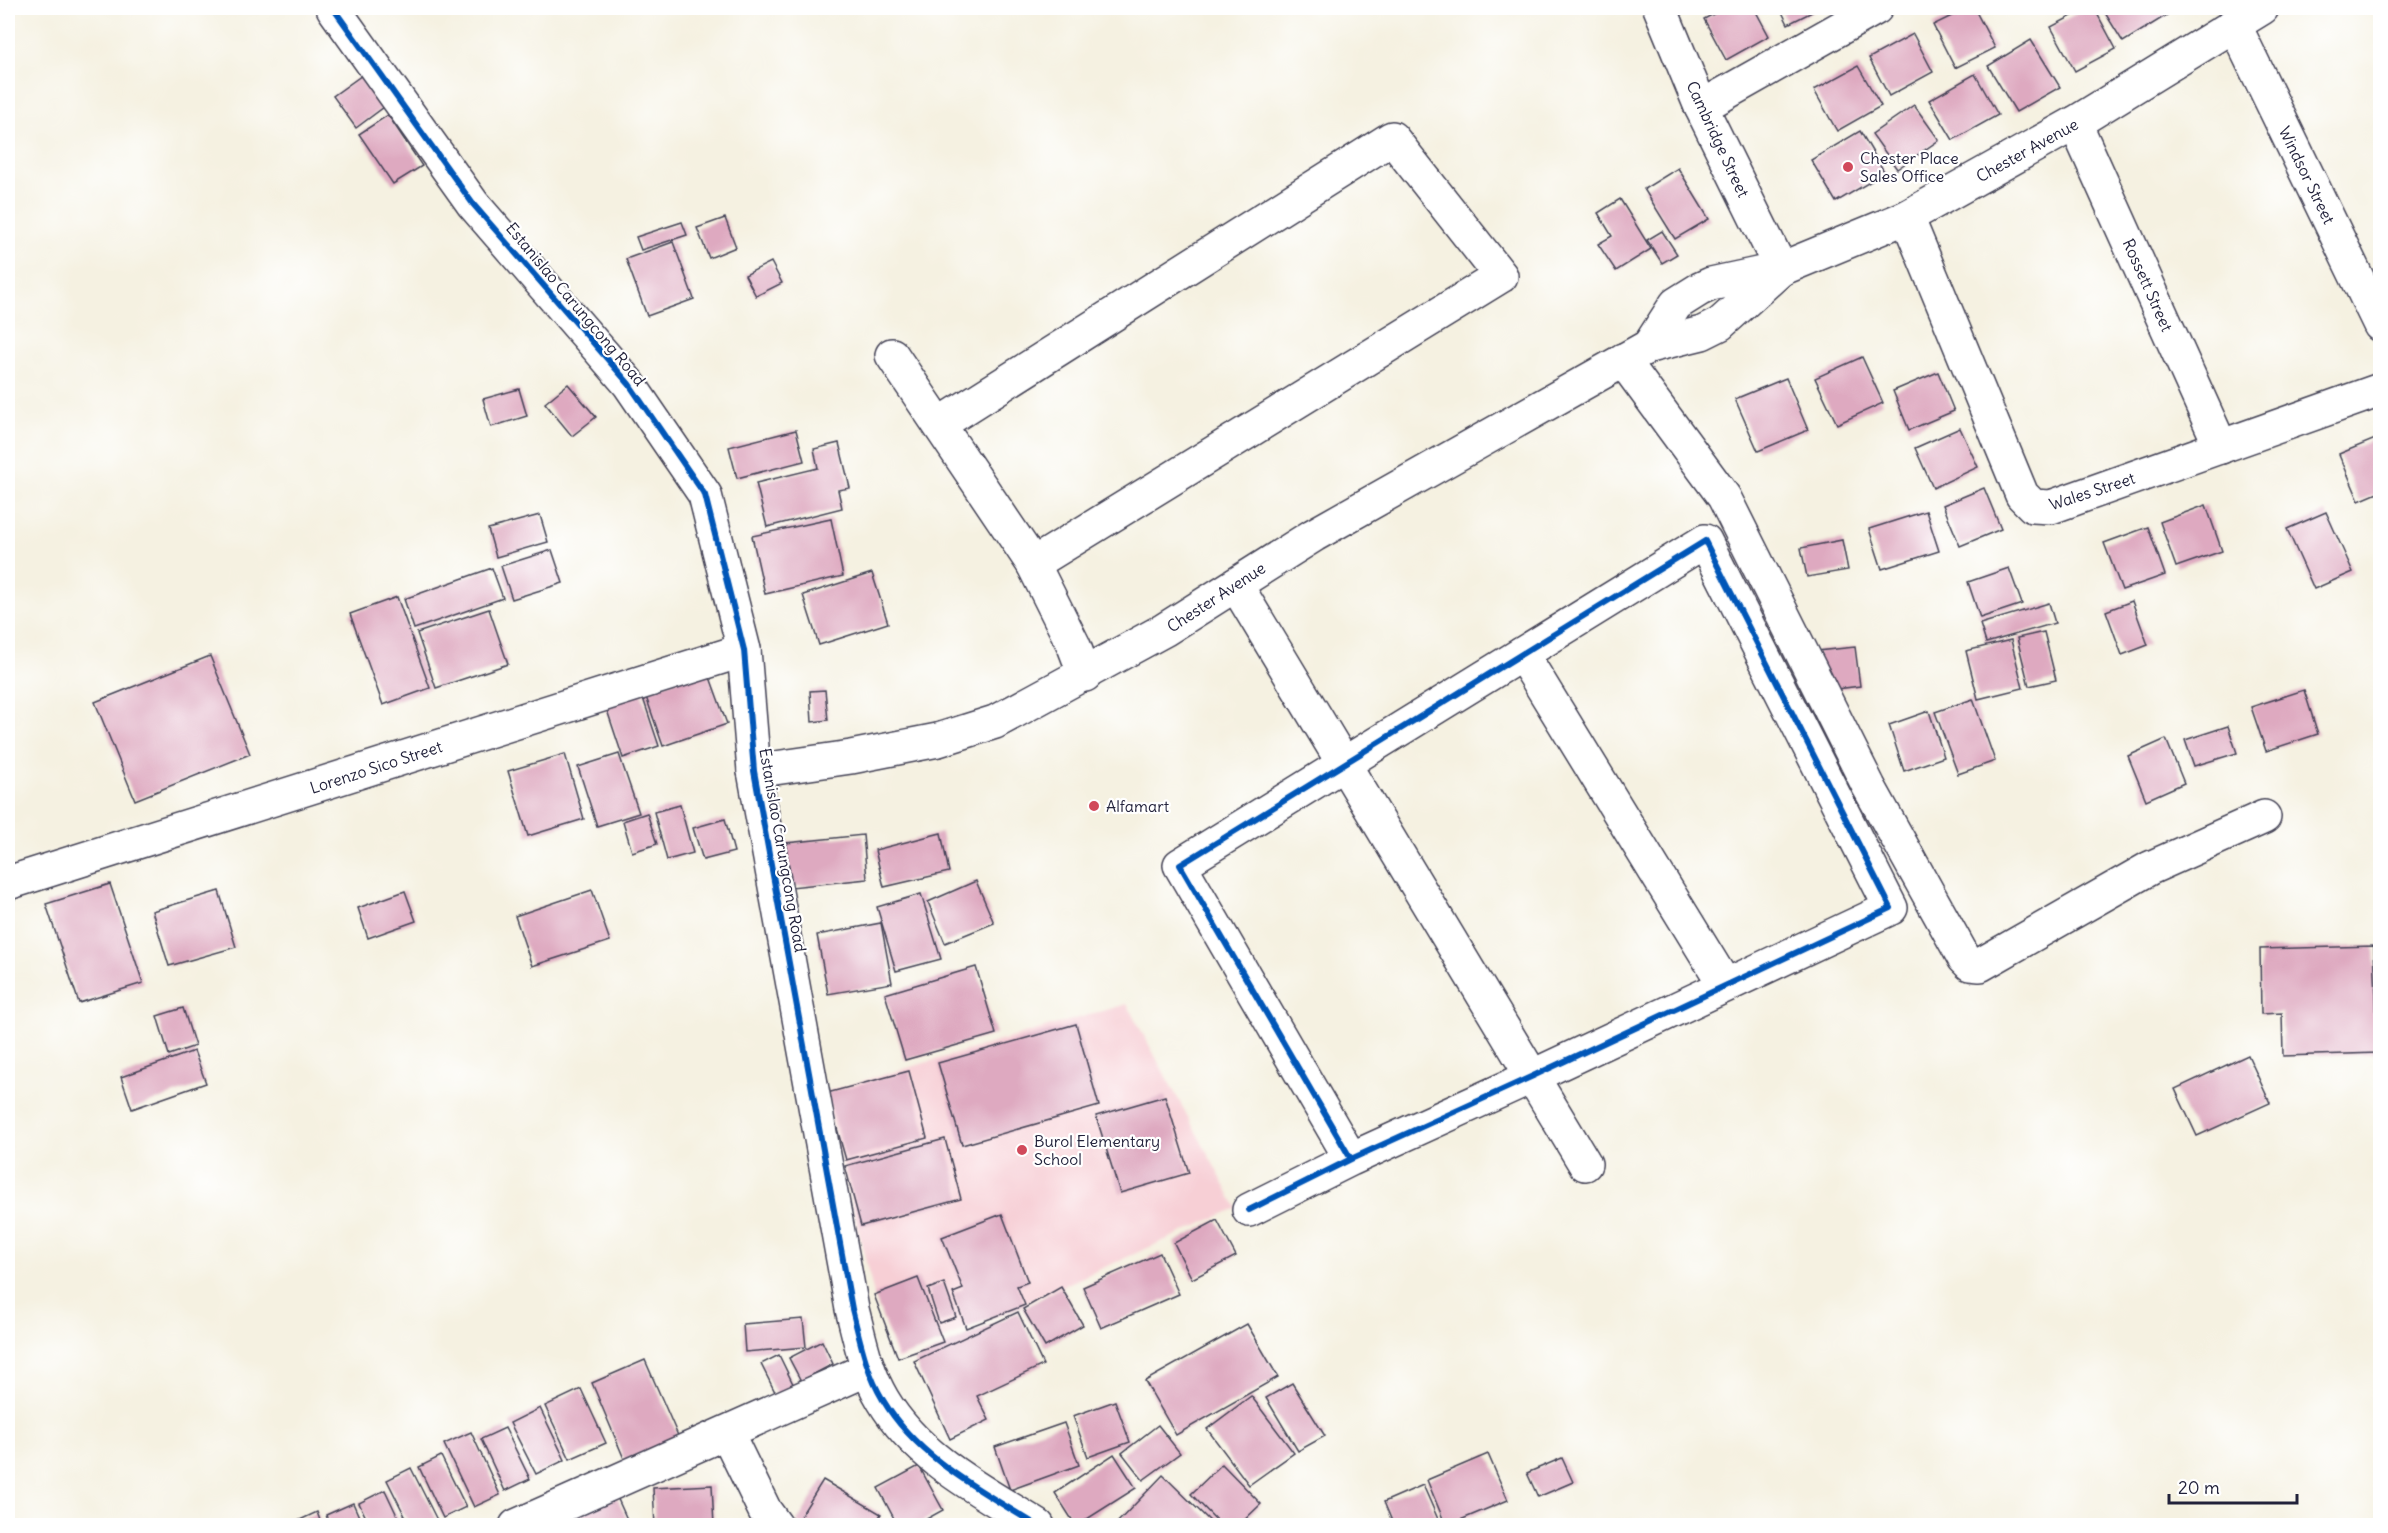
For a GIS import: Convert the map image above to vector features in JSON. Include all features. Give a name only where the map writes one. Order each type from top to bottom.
[{"type":"street","name":"Estanislao Carungcong Road","points":[[333,8],[473,204],[629,384],[705,495],[744,650],[754,771],[852,1309],[868,1370],[883,1400],[901,1425],[922,1447],[953,1473],[1038,1526]]},
{"type":"street","name":"Cambridge Street","points":[[1660,8],[1701,107],[1781,269]]},
{"type":"street","points":[[1701,107],[1876,8]]},
{"type":"street","name":"Chester Avenue","points":[[754,771],[851,757],[938,740],[995,722],[1164,630],[1314,535],[1636,353],[1676,304],[1700,289],[1711,284],[1781,269],[1907,217],[2075,123],[2262,8]]},
{"type":"street","name":"Windsor Street","points":[[2234,24],[2380,326]]},
{"type":"street","name":"Rossett Street","points":[[2075,123],[2221,447]]},
{"type":"street","points":[[940,424],[1392,138],[1501,276],[1033,564]]},
{"type":"street","name":"Wales Street","points":[[1907,217],[2022,495],[2033,506],[2051,507],[2380,390]]},
{"type":"street","points":[[1636,353],[1724,497],[1869,787],[1964,958],[1970,964],[1980,965],[2150,868],[2264,817]]},
{"type":"street","points":[[892,355],[1033,564],[1074,646],[1085,675]]},
{"type":"street","points":[[1249,1210],[1352,1159],[1891,908],[1705,541],[1180,865],[1352,1159]]},
{"type":"street","points":[[1236,585],[1585,1164]]},
{"type":"street","name":"Lorenzo Sico Street","points":[[8,883],[744,650]]},
{"type":"street","points":[[1522,654],[1725,986]]},
{"type":"street","points":[[516,1526],[868,1370]]},
{"type":"street","points":[[727,1433],[765,1511],[776,1526]]},
{"type":"shaded area","name":"Burol Elementary School","points":[[1127,1004],[1237,1208],[897,1360],[874,1295],[825,1092]]},
{"type":"building","points":[[1725,8],[1754,8],[1769,36],[1726,60],[1704,19]]},
{"type":"building","points":[[1780,8],[1820,8],[1788,24]]},
{"type":"building","points":[[1968,8],[1974,8],[1995,48],[1955,68],[1933,25]]},
{"type":"building","points":[[2087,8],[2094,8],[2116,49],[2075,71],[2051,27]]},
{"type":"building","points":[[2102,8],[2162,8],[2167,15],[2123,42]]},
{"type":"building","points":[[1913,34],[1933,72],[1889,96],[1869,58]]},
{"type":"building","points":[[2031,40],[2060,87],[2016,112],[1988,66]]},
{"type":"building","points":[[1858,66],[1881,106],[1837,131],[1814,90]]},
{"type":"building","points":[[365,73],[388,104],[356,128],[333,96]]},
{"type":"building","points":[[1975,74],[1998,115],[1953,140],[1929,100]]},
{"type":"building","points":[[1914,105],[1939,140],[1897,169],[1872,134]]},
{"type":"building","points":[[388,115],[422,166],[393,184],[359,134]]},
{"type":"building","name":"Chester Place Sales Office","points":[[1860,131],[1885,173],[1836,202],[1811,160]]},
{"type":"building","points":[[1678,168],[1709,219],[1675,239],[1644,189]]},
{"type":"building","points":[[1620,199],[1651,249],[1616,271],[1598,244],[1612,236],[1598,213]]},
{"type":"building","points":[[725,218],[736,247],[709,258],[697,228]]},
{"type":"building","points":[[682,222],[687,235],[641,250],[636,237]]},
{"type":"building","points":[[1662,231],[1677,254],[1662,263],[1647,240]]},
{"type":"building","points":[[673,242],[694,299],[647,316],[626,259]]},
{"type":"building","points":[[771,262],[782,283],[756,296],[745,275]]},
{"type":"building","points":[[1862,357],[1883,403],[1837,424],[1815,378]]},
{"type":"building","points":[[1938,372],[1954,411],[1909,430],[1893,391]]},
{"type":"building","points":[[1786,378],[1808,430],[1758,451],[1735,399]]},
{"type":"building","points":[[568,384],[596,417],[572,436],[545,403]]},
{"type":"building","points":[[519,389],[527,416],[491,427],[483,399]]},
{"type":"building","points":[[1960,428],[1978,467],[1933,488],[1915,448]]},
{"type":"building","points":[[796,430],[804,461],[737,478],[729,447]]},
{"type":"building","points":[[2380,437],[2380,492],[2359,501],[2339,454]]},
{"type":"building","points":[[839,443],[850,488],[838,490],[842,508],[767,527],[756,483],[818,468],[814,449]]},
{"type":"building","points":[[1984,488],[2001,529],[1960,546],[1943,505]]},
{"type":"building","points":[[2206,505],[2222,551],[2176,567],[2160,522]]},
{"type":"building","points":[[1926,511],[1939,551],[1882,569],[1869,529]]},
{"type":"building","points":[[2326,512],[2353,572],[2314,589],[2287,529]]},
{"type":"building","points":[[540,515],[548,542],[496,557],[488,529]]},
{"type":"building","points":[[831,519],[843,576],[765,594],[752,536]]},
{"type":"building","points":[[2148,527],[2165,575],[2122,590],[2104,543]]},
{"type":"building","points":[[1842,540],[1848,570],[1807,577],[1801,548]]},
{"type":"building","points":[[552,550],[563,583],[512,599],[501,566]]},
{"type":"building","points":[[492,568],[503,598],[414,629],[404,599]]},
{"type":"building","points":[[2009,568],[2022,604],[1980,618],[1968,582]]},
{"type":"building","points":[[872,573],[888,623],[819,645],[803,595]]},
{"type":"building","points":[[397,597],[430,688],[383,705],[350,614]]},
{"type":"building","points":[[2132,601],[2148,645],[2122,655],[2106,611]]},
{"type":"building","points":[[2049,603],[2055,623],[1986,643],[1980,624]]},
{"type":"building","points":[[489,609],[508,664],[436,688],[417,633]]},
{"type":"building","points":[[2044,632],[2056,680],[2029,686],[2017,638]]},
{"type":"building","points":[[2011,640],[2023,688],[1978,699],[1966,651]]},
{"type":"building","points":[[1855,647],[1860,686],[1821,691],[1817,651]]},
{"type":"building","points":[[210,656],[250,754],[135,800],[95,702]]},
{"type":"building","points":[[707,669],[727,724],[663,746],[644,691]]},
{"type":"building","points":[[639,686],[659,746],[623,758],[603,698]]},
{"type":"building","points":[[825,690],[828,720],[812,722],[810,691]]},
{"type":"building","points":[[2304,690],[2318,734],[2266,751],[2251,707]]},
{"type":"building","points":[[1973,699],[1995,761],[1958,774],[1935,712]]},
{"type":"building","points":[[1929,711],[1944,757],[1904,771],[1889,725]]},
{"type":"building","points":[[2228,726],[2237,753],[2194,766],[2185,740]]},
{"type":"building","points":[[2166,739],[2184,783],[2146,800],[2128,756]]},
{"type":"building","points":[[565,754],[584,819],[528,836],[508,771]]},
{"type":"building","points":[[619,754],[639,813],[597,826],[578,767]]},
{"type":"building","points":[[680,805],[693,853],[667,860],[654,812]]},
{"type":"building","points":[[647,813],[657,844],[632,852],[623,821]]},
{"type":"building","points":[[725,819],[734,852],[703,860],[693,828]]},
{"type":"building","points":[[941,833],[949,872],[884,887],[875,850]]},
{"type":"building","points":[[863,835],[867,879],[791,887],[786,843]]},
{"type":"building","points":[[976,881],[994,923],[945,943],[928,902]]},
{"type":"building","points":[[110,884],[143,983],[79,1003],[46,904]]},
{"type":"building","points":[[592,890],[610,941],[532,966],[515,916]]},
{"type":"building","points":[[219,891],[236,947],[169,966],[152,911]]},
{"type":"building","points":[[405,891],[416,921],[368,938],[358,908]]},
{"type":"building","points":[[921,894],[941,959],[896,971],[877,907]]},
{"type":"building","points":[[881,923],[892,983],[828,994],[817,935]]},
{"type":"building","points":[[2374,946],[2378,1053],[2283,1056],[2282,1013],[2261,1014],[2260,949]]},
{"type":"building","points":[[976,967],[996,1034],[905,1060],[885,994]]},
{"type":"building","points":[[183,1008],[195,1046],[169,1055],[157,1016]]},
{"type":"building","points":[[1076,1024],[1099,1106],[962,1145],[938,1063]]},
{"type":"building","points":[[194,1051],[206,1083],[132,1109],[121,1077]]},
{"type":"building","points":[[2248,1055],[2270,1103],[2197,1136],[2175,1089]]},
{"type":"building","points":[[909,1071],[927,1138],[846,1160],[827,1093]]},
{"type":"building","points":[[1165,1096],[1189,1173],[1120,1193],[1096,1116]]},
{"type":"building","points":[[945,1139],[961,1199],[861,1226],[845,1166]]},
{"type":"building","points":[[1002,1214],[1028,1282],[1017,1286],[1025,1305],[966,1328],[953,1293],[963,1289],[942,1237]]},
{"type":"building","points":[[1217,1220],[1236,1256],[1192,1279],[1174,1243]]},
{"type":"building","points":[[1160,1253],[1179,1294],[1101,1328],[1083,1287]]},
{"type":"building","points":[[918,1278],[943,1342],[898,1358],[874,1295]]},
{"type":"building","points":[[944,1283],[956,1317],[939,1323],[928,1289]]},
{"type":"building","points":[[1061,1287],[1083,1325],[1045,1347],[1023,1309]]},
{"type":"building","points":[[1018,1312],[1043,1365],[977,1396],[989,1420],[950,1439],[914,1361]]},
{"type":"building","points":[[803,1319],[806,1347],[745,1352],[743,1324]]},
{"type":"building","points":[[1247,1324],[1278,1377],[1176,1435],[1145,1381]]},
{"type":"building","points":[[822,1341],[833,1364],[801,1381],[789,1358]]},
{"type":"building","points":[[779,1355],[795,1388],[777,1396],[761,1364]]},
{"type":"building","points":[[645,1360],[679,1438],[625,1461],[592,1383]]},
{"type":"building","points":[[1292,1383],[1325,1436],[1298,1451],[1266,1398]]},
{"type":"building","points":[[581,1389],[606,1443],[570,1459],[545,1406]]},
{"type":"building","points":[[1251,1396],[1294,1453],[1249,1485],[1207,1429]]},
{"type":"building","points":[[1115,1401],[1130,1442],[1088,1457],[1073,1416]]},
{"type":"building","points":[[540,1408],[565,1460],[536,1474],[510,1423]]},
{"type":"building","points":[[1064,1423],[1079,1465],[1010,1490],[995,1447]]},
{"type":"building","points":[[1158,1425],[1180,1453],[1143,1480],[1122,1453]]},
{"type":"building","points":[[505,1428],[530,1479],[505,1491],[481,1439]]},
{"type":"building","points":[[471,1432],[500,1495],[474,1507],[444,1444]]},
{"type":"building","points":[[1114,1454],[1136,1488],[1076,1526],[1055,1493]]},
{"type":"building","points":[[1488,1454],[1508,1500],[1446,1526],[1427,1480]]},
{"type":"building","points":[[441,1456],[466,1507],[443,1518],[419,1467]]},
{"type":"building","points":[[1562,1458],[1573,1482],[1538,1497],[1527,1473]]},
{"type":"building","points":[[1222,1464],[1261,1504],[1238,1526],[1222,1526],[1191,1494]]},
{"type":"building","points":[[919,1466],[943,1510],[914,1526],[898,1526],[878,1488]]},
{"type":"building","points":[[411,1468],[439,1524],[437,1526],[410,1526],[387,1480]]},
{"type":"building","points":[[1163,1475],[1215,1526],[1114,1526]]},
{"type":"building","points":[[823,1480],[881,1514],[874,1526],[803,1526],[797,1522]]},
{"type":"building","points":[[712,1485],[714,1526],[655,1526],[653,1488]]},
{"type":"building","points":[[1423,1485],[1441,1526],[1394,1526],[1384,1502]]},
{"type":"building","points":[[385,1490],[402,1526],[370,1526],[359,1503]]},
{"type":"building","points":[[617,1497],[630,1526],[574,1526],[571,1518]]},
{"type":"building","points":[[353,1503],[363,1526],[330,1526],[326,1515]]},
{"type":"building","points":[[317,1512],[322,1526],[287,1526]]},
{"type":"cycle path","points":[[333,8],[473,204],[629,384],[705,495],[744,650],[754,771],[852,1309],[864,1356],[883,1400],[914,1440],[953,1472],[1038,1526]]},
{"type":"cycle path","points":[[1249,1210],[1351,1159],[1891,908],[1705,541],[1180,865],[1351,1159]]},
{"type":"place","name":"Chester Place Sales Office","points":[[1848,167]]},
{"type":"place","name":"Alfamart","points":[[1094,806]]},
{"type":"place","name":"Burol Elementary School","points":[[1022,1150]]}]
